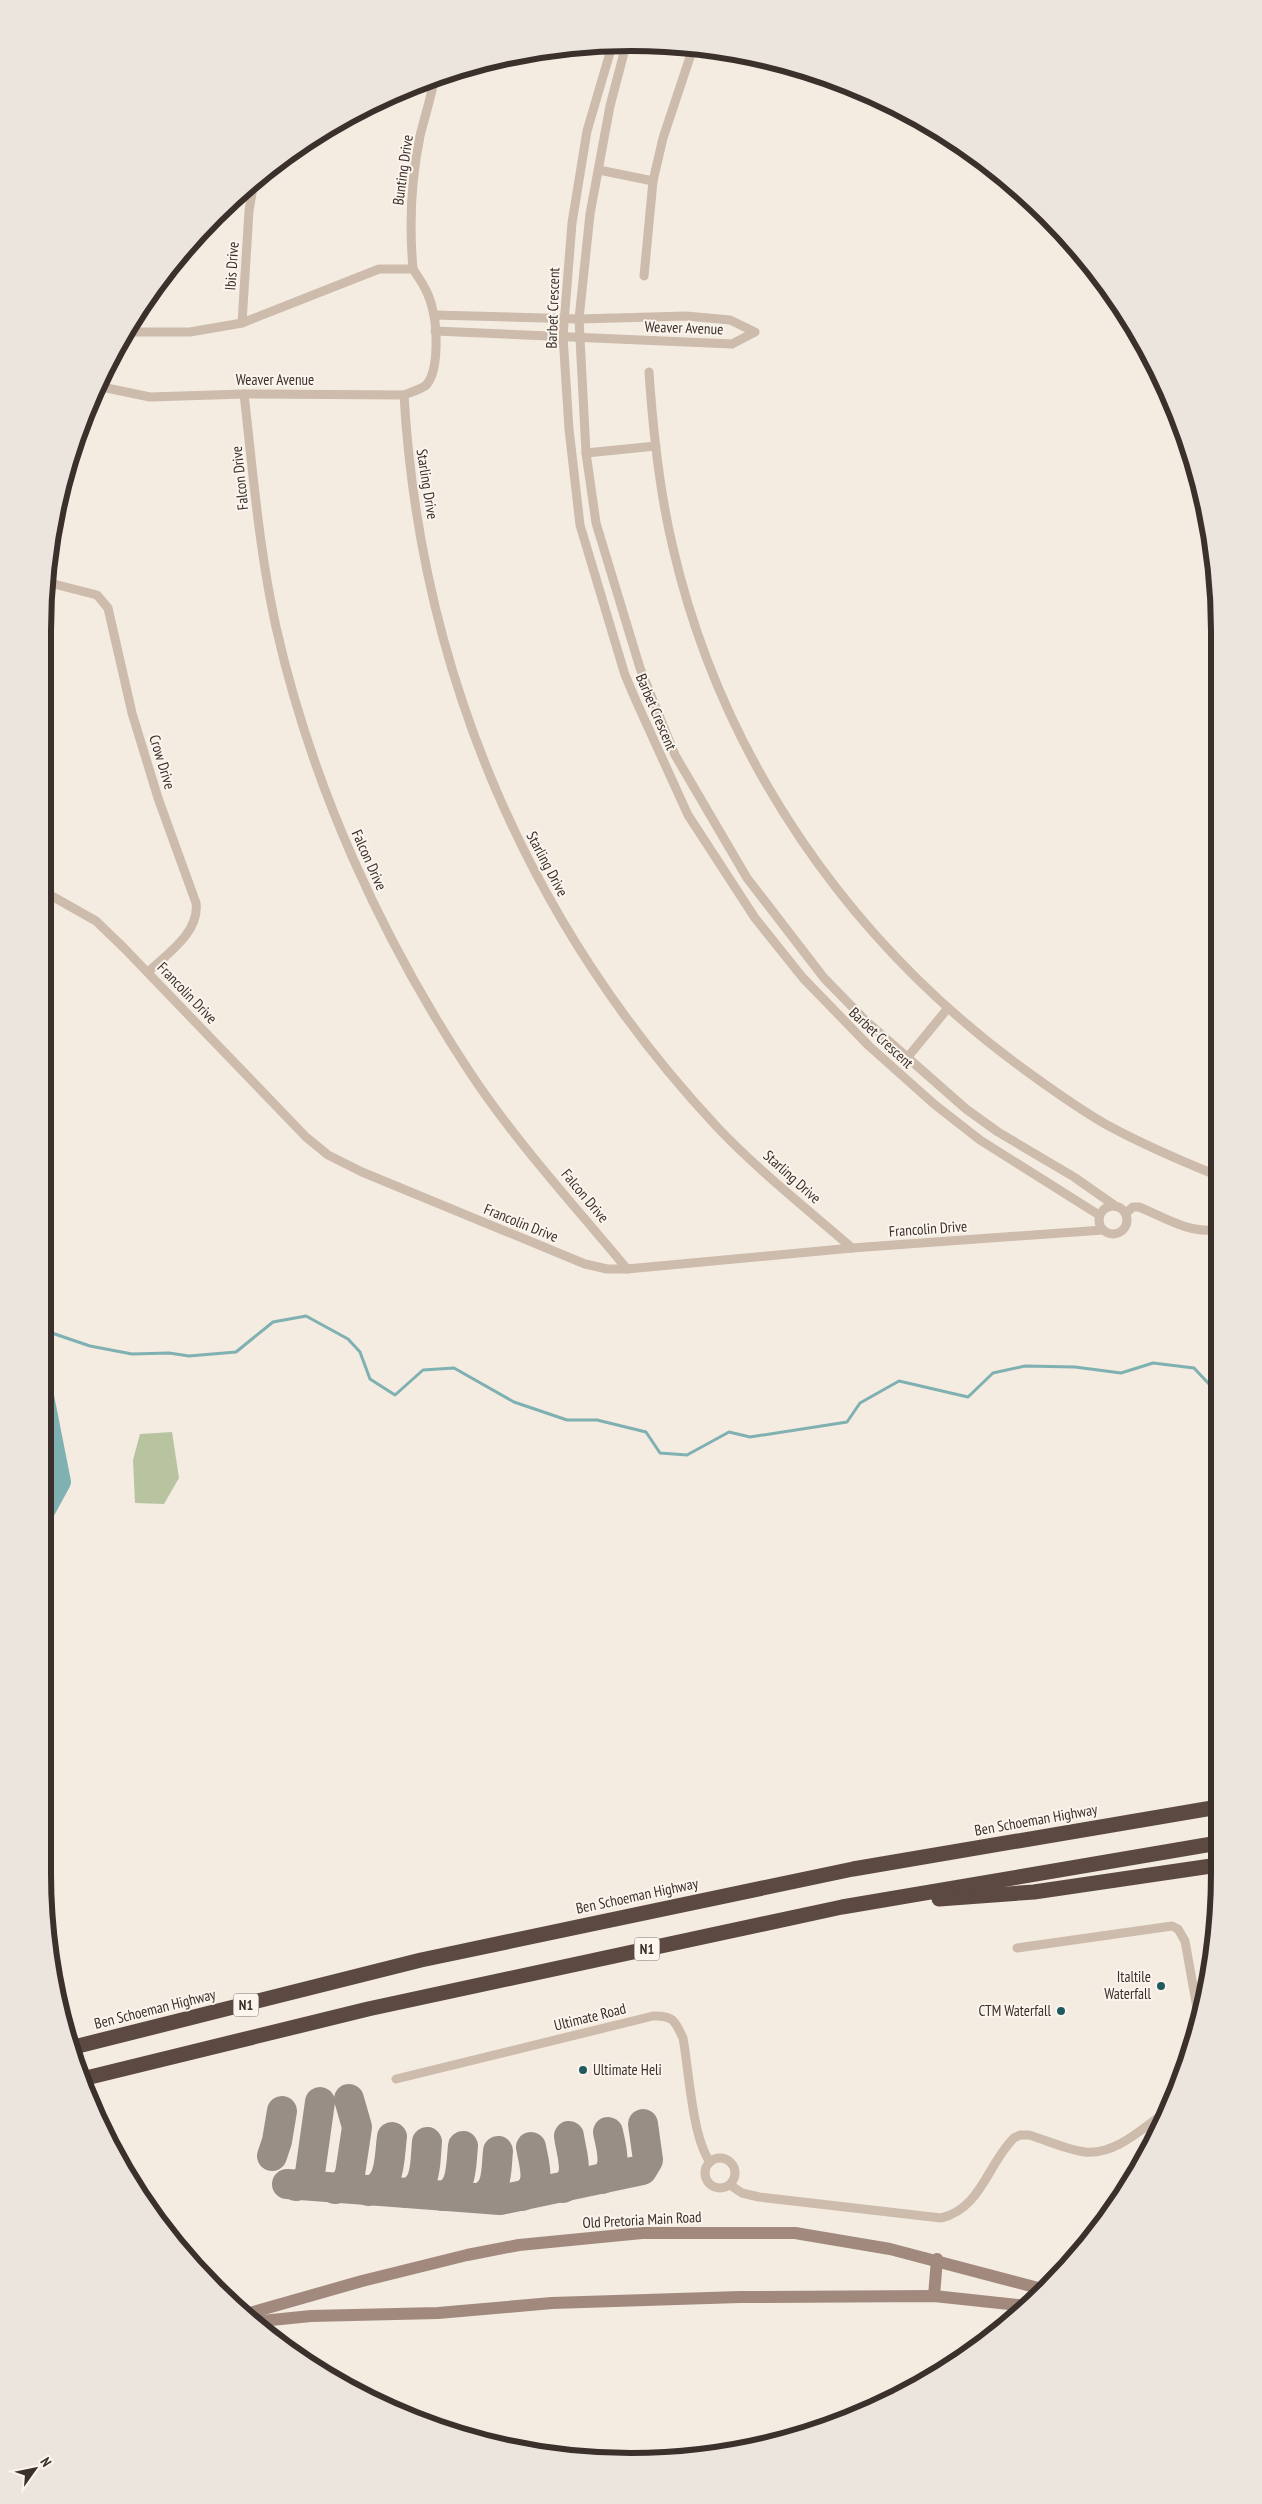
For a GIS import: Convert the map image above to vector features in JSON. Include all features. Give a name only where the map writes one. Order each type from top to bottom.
[{"type":"highway","name":"Ben Schoeman Highway","points":[[78,2046],[421,1960],[805,1879],[1211,1808]]},
{"type":"highway","name":"N1","points":[[89,2078],[368,2009],[842,1907],[1211,1844]]},
{"type":"highway","points":[[842,1907],[1034,1892],[1211,1865]]},
{"type":"main road","name":"Old Pretoria Main Road","points":[[253,2312],[362,2281],[467,2255],[518,2245],[651,2233],[795,2234],[890,2249],[938,2260],[1036,2287]]},
{"type":"main road","points":[[934,2296],[938,2260]]},
{"type":"main road","points":[[263,2321],[311,2316],[438,2313],[552,2303],[777,2296],[934,2296],[1017,2305]]},
{"type":"street","name":"Barbet Crescent","points":[[624,51],[610,106],[590,214],[579,319],[586,453],[596,523],[640,668],[675,755],[747,878],[824,978],[880,1034],[966,1109],[998,1132],[1074,1177],[1114,1205]]},
{"type":"street","name":"Barbet Crescent","points":[[610,52],[587,131],[572,223],[563,336],[580,525],[625,674],[688,815],[755,918],[803,978],[869,1046],[934,1104],[980,1140],[1099,1215]]},
{"type":"street","points":[[644,276],[653,181],[663,138],[691,54]]},
{"type":"street","name":"Bunting Drive","points":[[413,269],[410,235],[411,198],[420,137],[433,86]]},
{"type":"street","points":[[595,103],[610,106]]},
{"type":"street","points":[[598,170],[653,181]]},
{"type":"street","name":"Ibis Drive","points":[[242,323],[249,211],[252,192]]},
{"type":"street","points":[[135,332],[190,332],[242,323],[379,269],[413,269]]},
{"type":"street","name":"Weaver Avenue","points":[[105,388],[150,397],[244,394],[404,395],[427,385],[434,370],[434,315],[428,293],[413,269]]},
{"type":"street","name":"Weaver Avenue","points":[[434,315],[579,319],[686,316],[730,320],[755,332],[732,344],[435,331]]},
{"type":"street","points":[[649,372],[656,446],[673,548],[691,611],[714,675],[760,773],[806,850],[885,947],[948,1008],[990,1044],[1043,1083],[1105,1124],[1170,1157],[1211,1173]]},
{"type":"street","name":"Falcon Drive","points":[[244,394],[260,533],[276,624],[288,677],[327,796],[365,887],[438,1021],[472,1074],[510,1128],[627,1269]]},
{"type":"street","name":"Starling Drive","points":[[404,395],[408,456],[429,585],[446,656],[472,732],[497,795],[534,870],[573,939],[616,1002],[660,1060],[719,1129],[852,1248]]},
{"type":"street","points":[[586,453],[656,446]]},
{"type":"street","points":[[580,525],[596,523]]},
{"type":"street","name":"Crow Drive","points":[[53,584],[97,595],[108,608],[132,713],[158,798],[196,904],[196,921],[188,933],[148,972]]},
{"type":"street","points":[[625,674],[640,668]]},
{"type":"street","points":[[688,815],[705,809]]},
{"type":"street","name":"Francolin Drive","points":[[51,895],[96,921],[148,972],[306,1137],[328,1155],[362,1172],[585,1264],[607,1269],[627,1269],[852,1248],[1103,1230]]},
{"type":"street","points":[[755,918],[770,909]]},
{"type":"street","points":[[907,1058],[948,1008]]},
{"type":"street","points":[[869,1046],[880,1034]]},
{"type":"street","points":[[1114,1205],[1126,1213],[1127,1222],[1123,1230],[1115,1234],[1103,1230],[1099,1224],[1099,1215],[1106,1207],[1114,1205]]},
{"type":"street","points":[[1126,1213],[1134,1207],[1139,1207],[1194,1229],[1206,1232],[1211,1231]]},
{"type":"street","points":[[1017,1948],[1172,1926],[1182,1934],[1185,1941],[1196,2003]]},
{"type":"street","name":"Ultimate Road","points":[[396,2079],[653,2016],[664,2015],[670,2017],[683,2038],[699,2136],[705,2155],[710,2162]]},
{"type":"street","points":[[730,2185],[742,2193],[759,2197],[941,2218],[952,2216],[971,2201],[1014,2138],[1020,2134],[1084,2152],[1102,2150],[1125,2140],[1156,2119]]},
{"type":"street","points":[[719,2158],[732,2163],[736,2172],[730,2185],[722,2188],[709,2184],[705,2170],[710,2162],[719,2158]]},
{"type":"green space","points":[[172,1432],[179,1478],[164,1504],[135,1503],[133,1460],[140,1434]]},
{"type":"waterway","points":[[51,1333],[90,1346],[132,1354],[169,1353],[189,1356],[236,1352],[273,1322],[306,1316],[348,1339],[360,1352],[370,1379],[395,1395],[423,1370],[454,1368],[514,1402],[567,1420],[597,1420],[646,1432],[660,1453],[687,1455],[729,1432],[750,1437],[847,1422],[860,1403],[899,1381],[968,1397],[993,1373],[1025,1366],[1075,1367],[1121,1373],[1153,1363],[1194,1368],[1211,1385]]},
{"type":"waterway","points":[[51,1431],[61,1482],[51,1500]]},
{"type":"taxiway","points":[[335,2189],[345,2184],[350,2174],[357,2127],[349,2099]]},
{"type":"taxiway","points":[[296,2186],[306,2181],[310,2173],[320,2102]]},
{"type":"taxiway","points":[[272,2156],[277,2141],[282,2111]]},
{"type":"taxiway","points":[[287,2184],[500,2200],[642,2170],[648,2160],[643,2124]]},
{"type":"taxiway","points":[[602,2179],[611,2170],[612,2164],[612,2151],[608,2132]]},
{"type":"taxiway","points":[[563,2188],[569,2184],[574,2172],[569,2136]]},
{"type":"taxiway","points":[[368,2191],[381,2184],[385,2177],[388,2170],[392,2137]]},
{"type":"taxiway","points":[[406,2193],[418,2186],[422,2180],[427,2142]]},
{"type":"taxiway","points":[[443,2196],[450,2193],[458,2182],[463,2146]]},
{"type":"taxiway","points":[[522,2196],[529,2192],[535,2181],[536,2175],[531,2147]]},
{"type":"taxiway","points":[[477,2198],[484,2196],[493,2186],[498,2151]]},
{"type":"place","name":"Italtile Waterfall","points":[[1161,1986]]},
{"type":"place","name":"CTM Waterfall","points":[[1061,2011]]},
{"type":"place","name":"Ultimate Heli","points":[[583,2070]]}]
